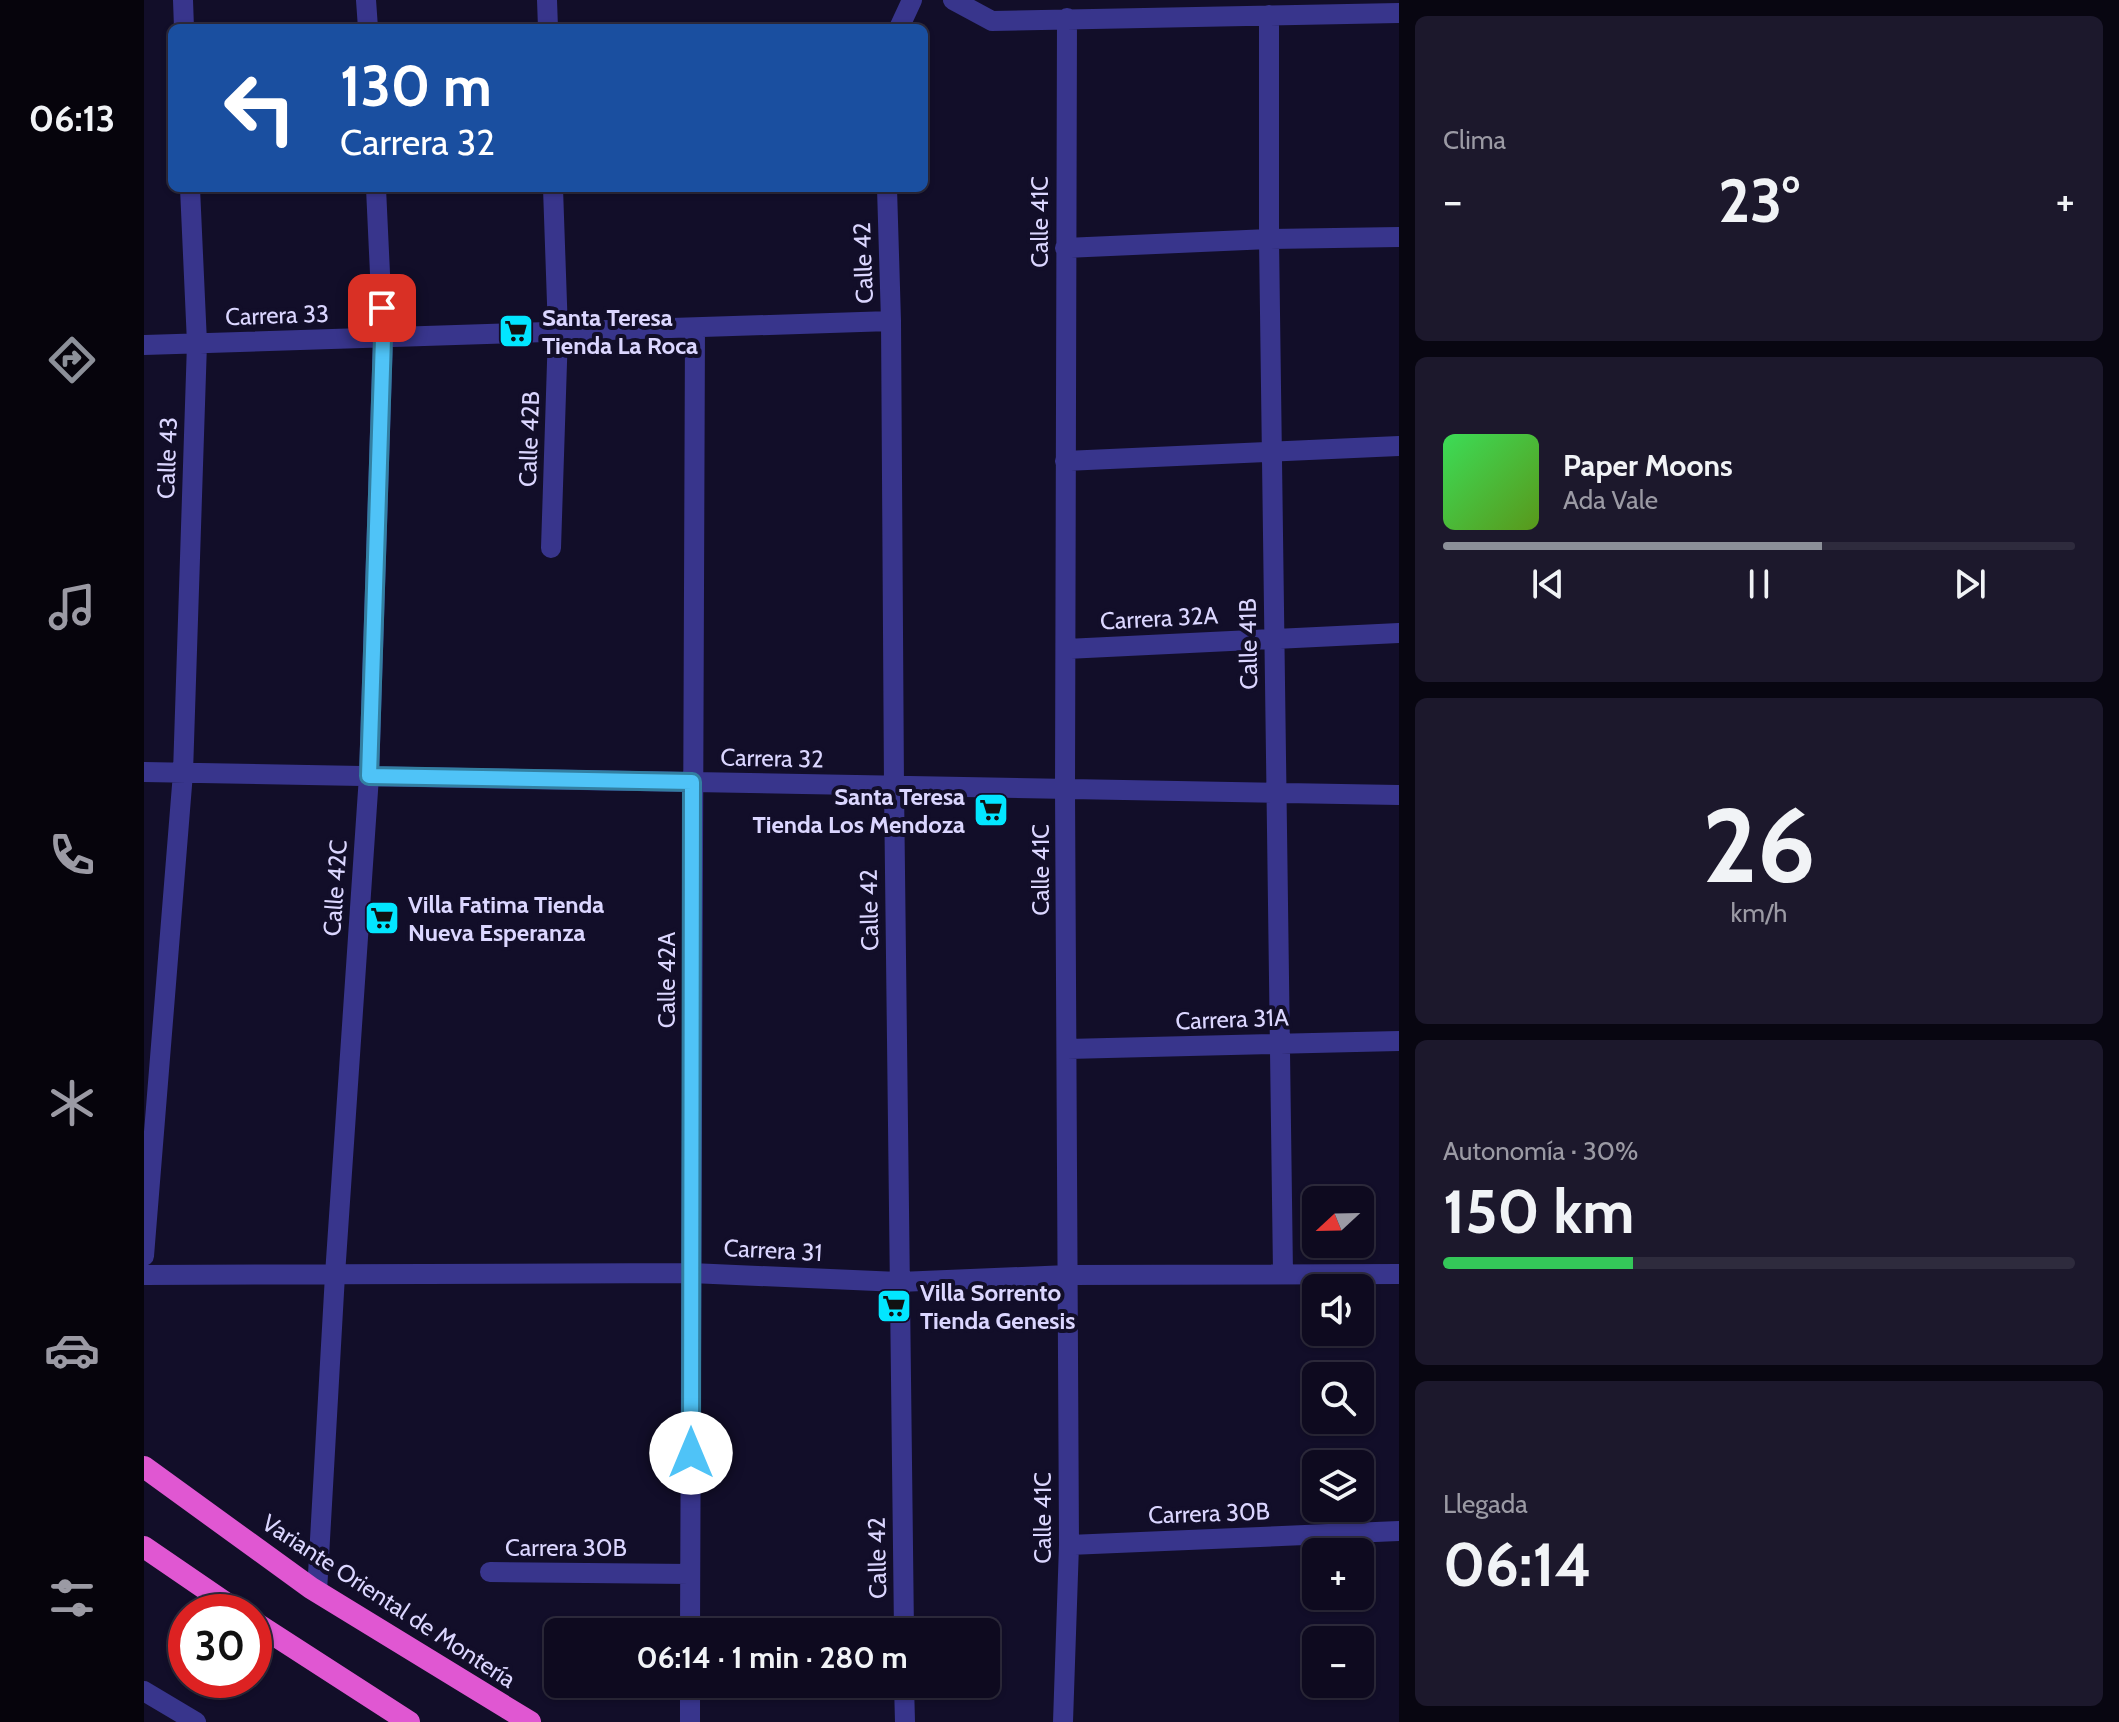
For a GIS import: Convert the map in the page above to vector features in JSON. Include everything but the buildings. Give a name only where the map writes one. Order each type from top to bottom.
[{"type":"highway","name":"Variante Oriental de Montería","points":[[144,1467],[317,1592],[530,1722]]},
{"type":"highway","points":[[144,1547],[213,1594]]},
{"type":"highway","points":[[272,1634],[409,1722]]},
{"type":"street","points":[[183,0],[184,24]]},
{"type":"street","points":[[366,0],[368,24]]},
{"type":"street","points":[[547,0],[548,24]]},
{"type":"street","points":[[901,24],[912,0]]},
{"type":"street","points":[[953,0],[992,21],[1223,8],[1269,15],[1399,13]]},
{"type":"street","name":"Calle 41B","points":[[1269,15],[1269,239],[1283,1273]]},
{"type":"street","name":"Calle 41C","points":[[1063,1722],[1069,1545],[1065,790],[1067,18]]},
{"type":"street","name":"Calle 43","points":[[144,1256],[183,773],[197,343],[190,192]]},
{"type":"street","name":"Calle 42C","points":[[317,1592],[369,776],[383,338],[376,192]]},
{"type":"street","name":"Calle 42B","points":[[551,548],[558,332],[553,192]]},
{"type":"street","name":"Calle 42","points":[[887,192],[904,1618]]},
{"type":"street","points":[[1065,248],[1399,237]]},
{"type":"street","name":"Carrera 33","points":[[144,345],[891,321]]},
{"type":"street","name":"Calle 42A","points":[[690,1618],[695,328]]},
{"type":"street","points":[[1065,461],[1399,446]]},
{"type":"street","name":"Carrera 32A","points":[[1066,649],[1399,633]]},
{"type":"street","name":"Carrera 32","points":[[144,772],[1399,795]]},
{"type":"street","name":"Carrera 31A","points":[[1067,1049],[1399,1041]]},
{"type":"street","name":"Carrera 31","points":[[144,1275],[691,1273],[899,1282],[1068,1275],[1399,1274]]},
{"type":"street","name":"Carrera 30B","points":[[1069,1545],[1399,1531]]},
{"type":"street","name":"Carrera 30B","points":[[490,1572],[690,1574]]},
{"type":"street","points":[[144,1691],[196,1722]]},
{"type":"street","points":[[690,1698],[690,1722]]},
{"type":"street","points":[[904,1698],[905,1722]]},
{"type":"place","name":"Santa Teresa Tienda La Roca","points":[[516,331]]},
{"type":"place","name":"Santa Teresa Tienda Los Mendoza","points":[[991,810]]},
{"type":"place","name":"Villa Fatima Tienda Nueva Esperanza","points":[[382,918]]},
{"type":"place","name":"Villa Sorrento Tienda Genesis","points":[[894,1306]]},
{"type":"route","points":[[382,308],[369,776],[692,782],[691,1453]]}]
